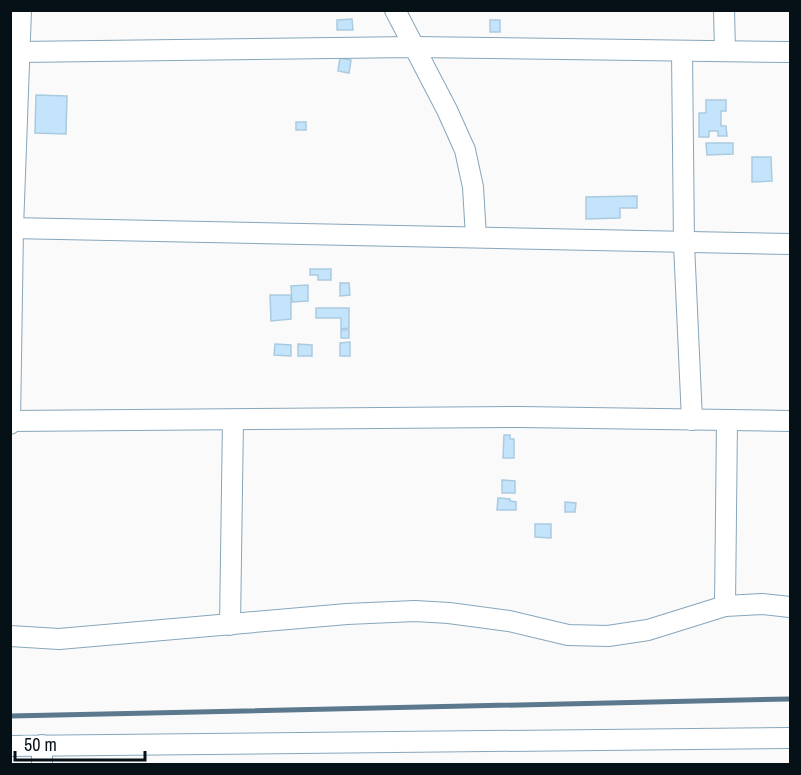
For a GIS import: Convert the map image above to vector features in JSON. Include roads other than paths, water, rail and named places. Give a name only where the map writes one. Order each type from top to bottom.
[{"type":"street","points":[[21,10],[12,228],[11,422],[519,417],[790,421]]},
{"type":"street","points":[[396,10],[465,150],[473,187],[476,237]]},
{"type":"street","points":[[724,10],[725,51]]},
{"type":"street","points":[[18,52],[413,47],[790,52]]},
{"type":"street","points":[[682,52],[684,244],[692,420]]},
{"type":"street","points":[[12,228],[476,237],[684,244],[790,244]]},
{"type":"street","points":[[230,625],[233,420]]},
{"type":"street","points":[[725,606],[727,420]]},
{"type":"street","points":[[10,636],[59,639],[347,614],[415,611],[499,619],[568,635],[608,636],[648,630],[725,606],[762,604],[790,607]]},
{"type":"street","points":[[10,746],[42,755],[790,738]]},
{"type":"waterway","points":[[10,716],[790,699]]}]
